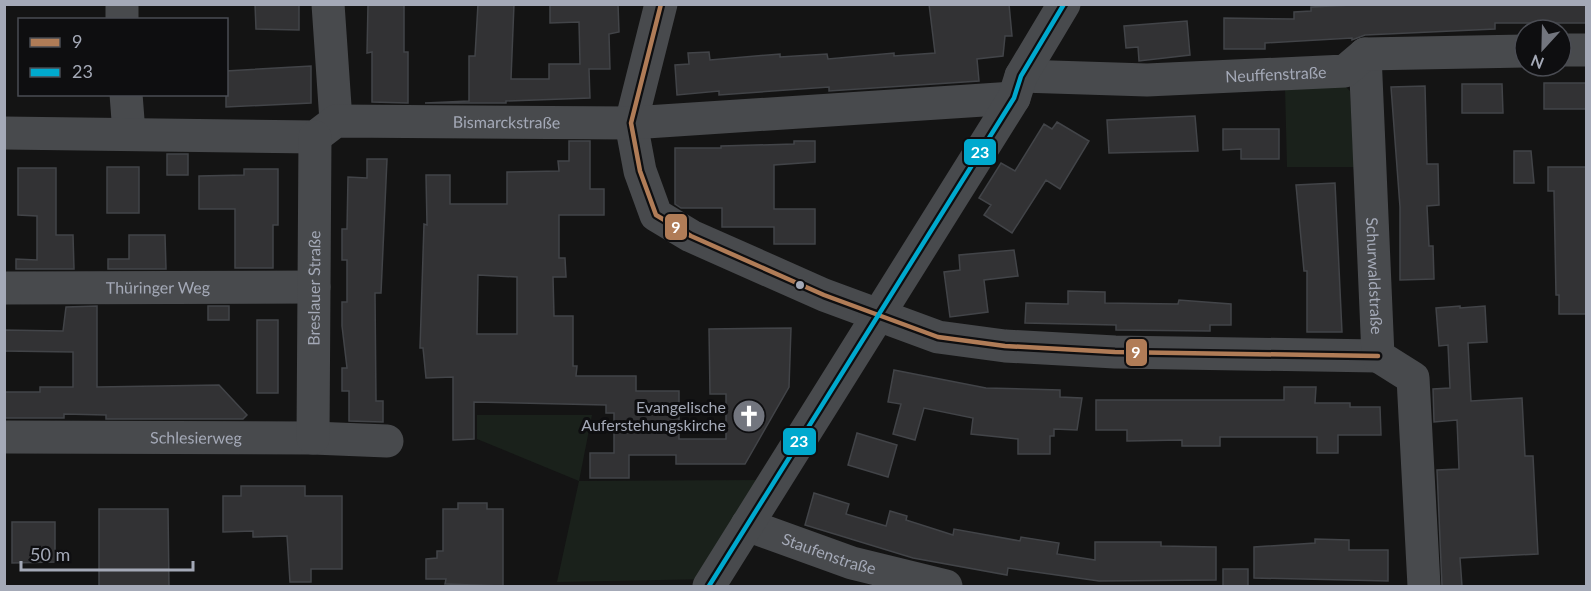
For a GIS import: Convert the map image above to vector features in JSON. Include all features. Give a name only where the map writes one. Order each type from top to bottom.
[{"type":"street","name":"Breslauer Straße","points":[[313,438],[314,287],[325,129],[328,4]]},
{"type":"street","points":[[661,4],[631,123],[640,171],[656,215],[691,236],[824,295],[938,337],[1005,346],[1115,352],[1378,356]]},
{"type":"street","points":[[709,586],[880,315],[1017,87],[1064,4]]},
{"type":"street","points":[[1365,54],[1513,51]]},
{"type":"street","name":"Neuffenstraße","points":[[1017,87],[1345,71],[1365,54]]},
{"type":"street","name":"Schurwaldstraße","points":[[1365,54],[1378,356],[1413,378],[1424,586]]},
{"type":"street","name":"Bismarckstraße","points":[[4,133],[129,133],[631,123],[1017,87]]},
{"type":"street","points":[[126,96],[129,133]]},
{"type":"street","name":"Thüringer Weg","points":[[4,288],[314,287]]},
{"type":"street","name":"Schlesierweg","points":[[4,437],[313,438],[387,441]]},
{"type":"street","name":"Staufenstraße","points":[[747,525],[852,563],[946,586]]},
{"type":"shaded area","points":[[1344,85],[1350,91],[1354,167],[1287,167],[1285,87]]},
{"type":"shaded area","points":[[477,415],[592,415],[579,481],[477,439]]},
{"type":"shaded area","points":[[775,480],[713,579],[557,582],[579,481]]},
{"type":"building","points":[[255,4],[299,4],[299,30],[256,29]]},
{"type":"building","points":[[368,4],[404,4],[404,52],[408,52],[408,103],[372,102],[372,52],[367,53]]},
{"type":"building","points":[[478,4],[514,4],[511,79],[549,79],[549,64],[580,64],[579,22],[550,23],[550,4],[618,4],[619,32],[609,34],[610,69],[589,69],[590,98],[506,101],[506,103],[425,103],[469,101],[469,56],[475,56]]},
{"type":"building","points":[[929,4],[1009,4],[1012,36],[1005,36],[1003,56],[977,59],[979,81],[829,91],[829,87],[719,95],[719,91],[677,95],[675,65],[689,64],[688,53],[709,52],[710,60],[780,54],[780,57],[827,54],[828,59],[894,53],[894,56],[935,53]]},
{"type":"building","points":[[1373,4],[1587,4],[1587,23],[1573,23],[1573,18],[1513,18],[1513,23],[1495,23],[1495,29],[1365,35],[1352,40],[1352,38],[1265,43],[1265,49],[1224,49],[1224,18],[1294,19],[1294,12],[1311,11],[1311,7]]},
{"type":"building","points":[[1187,21],[1190,55],[1139,61],[1138,47],[1126,48],[1124,26]]},
{"type":"building","points":[[311,66],[311,103],[226,107],[228,71]]},
{"type":"building","points":[[1544,83],[1587,83],[1587,109],[1544,109]]},
{"type":"building","points":[[1462,84],[1502,84],[1503,113],[1462,113]]},
{"type":"building","points":[[1425,86],[1427,164],[1438,164],[1439,205],[1427,206],[1429,246],[1433,246],[1434,279],[1400,280],[1400,207],[1391,87]]},
{"type":"building","points":[[1195,116],[1198,151],[1109,153],[1107,120]]},
{"type":"building","points":[[1057,122],[1089,141],[1060,189],[1046,180],[1012,233],[984,215],[991,205],[979,198],[1001,163],[1015,171],[1044,124],[1052,129]]},
{"type":"building","points":[[1223,129],[1279,129],[1279,159],[1241,159],[1241,149],[1223,150]]},
{"type":"building","points":[[569,141],[590,141],[590,189],[604,189],[604,215],[559,215],[559,258],[565,258],[566,277],[553,277],[554,316],[573,316],[573,366],[577,366],[576,376],[636,376],[636,391],[679,391],[679,439],[726,439],[726,394],[710,394],[709,329],[791,328],[789,387],[745,464],[676,464],[676,455],[629,455],[629,478],[590,478],[590,453],[614,453],[614,413],[606,413],[606,405],[474,402],[474,439],[453,440],[453,377],[426,378],[423,348],[420,348],[424,224],[427,225],[426,175],[450,175],[450,204],[507,204],[507,172],[559,171],[558,161],[569,161]],"holes":[[[478,275],[517,277],[517,334],[477,334]]]},
{"type":"building","points":[[794,141],[815,141],[815,162],[774,165],[774,209],[815,209],[815,244],[774,244],[774,227],[722,227],[722,208],[681,208],[675,204],[675,148],[794,144]]},
{"type":"building","points":[[1514,151],[1531,151],[1534,183],[1514,183]]},
{"type":"building","points":[[167,154],[188,154],[188,175],[167,175]]},
{"type":"building","points":[[367,159],[387,159],[381,293],[375,293],[376,401],[383,401],[383,422],[349,421],[349,391],[342,391],[342,368],[347,368],[342,326],[342,302],[347,302],[347,260],[342,260],[342,229],[347,229],[348,177],[367,178]]},
{"type":"building","points":[[107,167],[139,167],[139,213],[107,213]]},
{"type":"building","points":[[1548,167],[1587,167],[1587,314],[1559,314],[1559,295],[1556,295],[1554,191],[1548,191]]},
{"type":"building","points":[[18,168],[56,168],[56,235],[73,235],[74,269],[16,269],[16,259],[37,260],[37,216],[18,215]]},
{"type":"building","points":[[244,169],[278,169],[278,225],[273,225],[273,268],[235,268],[235,209],[199,209],[199,176],[244,175]]},
{"type":"building","points":[[1335,183],[1342,332],[1307,332],[1307,271],[1304,271],[1296,185]]},
{"type":"building","points":[[129,235],[165,235],[166,269],[108,269],[108,259],[129,259]]},
{"type":"building","points":[[1014,250],[1018,276],[984,280],[988,312],[950,317],[944,272],[960,270],[959,255]]},
{"type":"building","points":[[1068,291],[1105,292],[1105,303],[1178,304],[1179,300],[1231,304],[1231,325],[1210,325],[1210,331],[1116,330],[1116,325],[1025,323],[1026,303],[1068,304]]},
{"type":"building","points":[[97,306],[97,387],[219,385],[247,415],[243,419],[106,419],[106,415],[64,414],[64,418],[4,418],[4,392],[40,392],[40,387],[73,387],[73,352],[4,351],[4,330],[63,331],[66,307]]},
{"type":"building","points":[[208,306],[229,306],[229,320],[208,320]]},
{"type":"building","points":[[1460,306],[1460,308],[1485,306],[1487,342],[1468,343],[1471,401],[1522,398],[1525,456],[1533,456],[1538,554],[1460,558],[1462,586],[1442,586],[1437,470],[1459,469],[1457,420],[1434,422],[1433,389],[1450,388],[1448,345],[1439,346],[1436,308]]},
{"type":"building","points":[[257,320],[278,320],[278,393],[257,393]]},
{"type":"building","points":[[894,370],[986,388],[1060,390],[1060,397],[1082,398],[1077,430],[1054,429],[1054,436],[1050,436],[1050,454],[1018,454],[1018,439],[971,434],[973,418],[924,408],[915,440],[893,434],[901,404],[888,402]]},
{"type":"building","points":[[1284,387],[1316,387],[1315,403],[1350,403],[1350,407],[1380,407],[1381,435],[1338,435],[1338,453],[1317,453],[1317,437],[1220,437],[1220,446],[1182,446],[1182,440],[1127,441],[1127,430],[1096,430],[1096,400],[1284,400]]},
{"type":"building","points":[[857,433],[897,445],[888,477],[848,465]]},
{"type":"building","points":[[241,486],[305,486],[305,496],[342,496],[342,569],[311,569],[311,582],[290,582],[287,536],[253,537],[253,531],[223,532],[223,496],[241,496]]},
{"type":"building","points":[[814,493],[849,504],[846,514],[886,526],[890,511],[907,516],[906,520],[953,535],[954,529],[1020,541],[1021,537],[1059,543],[1057,554],[1095,560],[1095,542],[1161,542],[1161,546],[1216,547],[1216,580],[1099,581],[1008,568],[1007,575],[913,558],[805,525]]},
{"type":"building","points":[[458,503],[487,503],[487,509],[503,509],[503,586],[445,584],[446,579],[426,579],[426,559],[437,558],[437,551],[443,551],[443,509],[458,509]]},
{"type":"building","points":[[99,509],[168,509],[169,586],[99,586]]},
{"type":"building","points":[[12,522],[55,522],[55,562],[12,563]]},
{"type":"building","points":[[1315,539],[1349,540],[1349,550],[1388,550],[1388,581],[1254,578],[1254,547],[1315,543]]},
{"type":"building","points":[[1223,569],[1248,569],[1248,586],[1223,586]]},
{"type":"transit line","name":"9","points":[[661,4],[631,123],[640,171],[656,215],[691,236],[824,295],[938,337],[1005,346],[1115,352],[1378,356]]},
{"type":"transit line","name":"23","points":[[709,586],[1014,98],[1021,76],[1064,4]]},
{"type":"place","name":"Evangelische Auferstehungskirche","points":[[749,416]]}]
